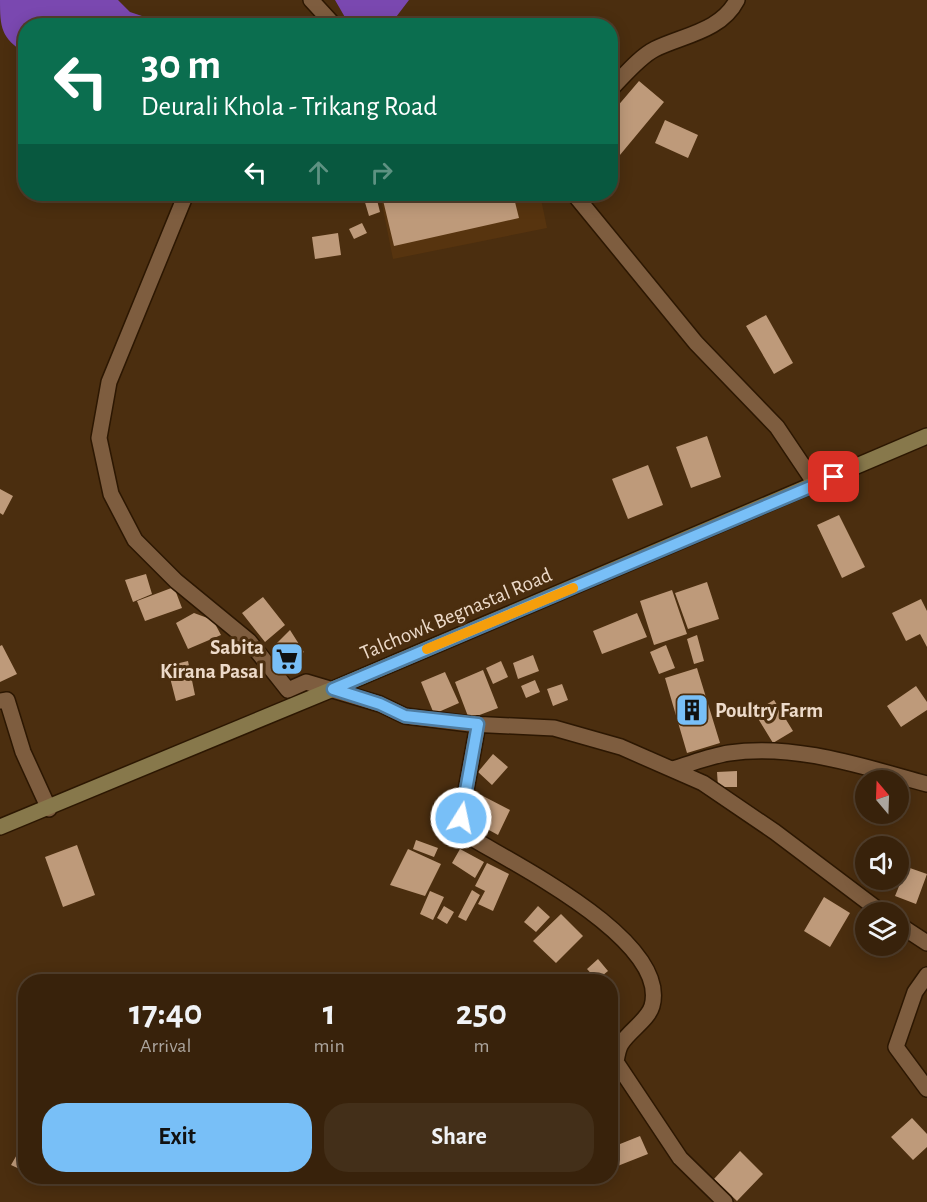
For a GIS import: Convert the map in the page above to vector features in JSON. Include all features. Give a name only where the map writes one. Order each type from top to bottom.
[{"type":"main road","name":"Talchowk Begnastal Road","points":[[0,827],[333,689],[927,436]]},
{"type":"street","points":[[311,0],[328,18]]},
{"type":"street","points":[[618,82],[652,50],[706,30],[732,10],[736,0]]},
{"type":"street","points":[[183,201],[109,382],[99,438],[111,494],[135,540],[176,581],[249,641],[288,690],[306,682],[380,704],[405,716],[478,724],[554,728],[621,747],[703,783],[867,902]]},
{"type":"street","points":[[580,201],[696,343],[777,427],[816,485]]},
{"type":"street","points":[[0,701],[7,700],[23,752],[50,808]]},
{"type":"street","points":[[478,724],[461,818],[470,837],[595,913],[644,960],[655,985],[652,1008],[620,1046],[618,1054]]},
{"type":"street","points":[[672,769],[729,753],[777,751],[858,764],[927,784]]},
{"type":"street","points":[[909,931],[927,943]]},
{"type":"street","points":[[927,975],[915,992],[896,1047],[927,1089]]},
{"type":"street","points":[[618,1065],[680,1158],[725,1202]]},
{"type":"shaded area","points":[[0,0],[118,0],[130,12],[148,18],[18,18],[18,49],[7,37],[1,18]]},
{"type":"shaded area","points":[[335,0],[409,0],[395,18],[345,18]]},
{"type":"shaded area","points":[[381,201],[541,201],[547,228],[393,259]]},
{"type":"building","points":[[639,81],[664,102],[618,157],[618,106]]},
{"type":"building","points":[[665,120],[698,135],[688,158],[655,143]]},
{"type":"building","points":[[365,201],[377,201],[380,212],[369,216]]},
{"type":"building","points":[[383,201],[515,201],[519,218],[394,246]]},
{"type":"building","points":[[362,223],[367,233],[354,239],[349,229]]},
{"type":"building","points":[[338,233],[341,255],[315,259],[312,237]]},
{"type":"building","points":[[766,315],[793,363],[774,374],[746,326]]},
{"type":"building","points":[[707,436],[721,477],[691,488],[676,447]]},
{"type":"building","points":[[648,465],[663,505],[628,519],[612,479]]},
{"type":"building","points":[[0,489],[13,496],[3,515],[0,513]]},
{"type":"building","points":[[839,515],[865,567],[842,578],[817,525]]},
{"type":"building","points":[[146,574],[152,594],[133,602],[125,580]]},
{"type":"building","points":[[707,582],[719,619],[688,629],[675,593]]},
{"type":"building","points":[[174,587],[182,608],[145,621],[137,601]]},
{"type":"building","points":[[672,590],[687,634],[654,645],[640,601]]},
{"type":"building","points":[[263,597],[285,625],[265,642],[242,613]]},
{"type":"building","points":[[921,599],[927,611],[927,647],[920,634],[906,641],[892,613]]},
{"type":"building","points":[[194,613],[213,620],[221,635],[188,649],[176,623]]},
{"type":"building","points":[[637,613],[647,637],[602,654],[593,631]]},
{"type":"building","points":[[290,630],[304,652],[282,668],[271,649]]},
{"type":"building","points":[[697,635],[704,661],[694,664],[687,639]]},
{"type":"building","points":[[2,645],[17,674],[0,682],[0,646]]},
{"type":"building","points":[[666,645],[675,668],[659,674],[650,652]]},
{"type":"building","points":[[533,655],[539,671],[518,679],[513,663]]},
{"type":"building","points":[[188,661],[195,695],[176,701],[167,666]]},
{"type":"building","points":[[501,661],[508,677],[493,684],[486,668]]},
{"type":"building","name":"Poultry Farm","points":[[697,668],[720,743],[687,753],[665,678]]},
{"type":"building","points":[[483,670],[498,708],[469,719],[455,682]]},
{"type":"building","points":[[445,672],[459,703],[434,714],[421,682]]},
{"type":"building","points":[[535,680],[540,692],[526,698],[521,686]]},
{"type":"building","points":[[562,684],[568,700],[553,706],[547,689]]},
{"type":"building","points":[[916,686],[927,702],[927,710],[901,727],[887,706]]},
{"type":"building","points":[[774,700],[793,731],[773,743],[754,712]]},
{"type":"building","points":[[493,754],[508,767],[492,785],[478,772]]},
{"type":"building","points":[[737,771],[737,787],[718,787],[717,772]]},
{"type":"building","points":[[481,795],[510,810],[498,835],[469,819]]},
{"type":"building","points":[[416,840],[438,848],[434,857],[413,849]]},
{"type":"building","points":[[77,845],[95,895],[63,907],[45,857]]},
{"type":"building","points":[[408,849],[441,864],[425,896],[390,885]]},
{"type":"building","points":[[460,849],[484,862],[475,878],[452,863]]},
{"type":"building","points":[[487,863],[509,874],[493,911],[478,904],[485,891],[475,886]]},
{"type":"building","points":[[909,868],[927,874],[916,904],[895,896],[897,890],[909,890]]},
{"type":"building","points":[[472,890],[480,895],[466,921],[458,917]]},
{"type":"building","points":[[430,891],[444,897],[433,920],[420,914]]},
{"type":"building","points":[[824,897],[850,913],[830,947],[804,931]]},
{"type":"building","points":[[444,906],[454,912],[447,924],[437,918]]},
{"type":"building","points":[[538,906],[550,917],[536,932],[524,922]]},
{"type":"building","points":[[561,914],[583,936],[556,963],[533,941]]},
{"type":"building","points":[[598,959],[608,971],[604,974],[592,974],[587,969]]},
{"type":"building","points":[[912,1118],[927,1134],[927,1147],[913,1160],[891,1137]]},
{"type":"building","points":[[640,1136],[648,1154],[618,1166],[618,1145]]},
{"type":"building","points":[[740,1151],[763,1174],[737,1201],[714,1179]]},
{"type":"building","points":[[18,1153],[18,1168],[11,1165]]},
{"type":"slow traffic","points":[[427,649],[573,588]]},
{"type":"place","name":"Sabita Kirana Pasal","points":[[287,659]]},
{"type":"place","name":"Poultry Farm","points":[[692,710]]},
{"type":"route","points":[[461,818],[478,724],[405,716],[380,704],[333,689],[834,477]]}]
